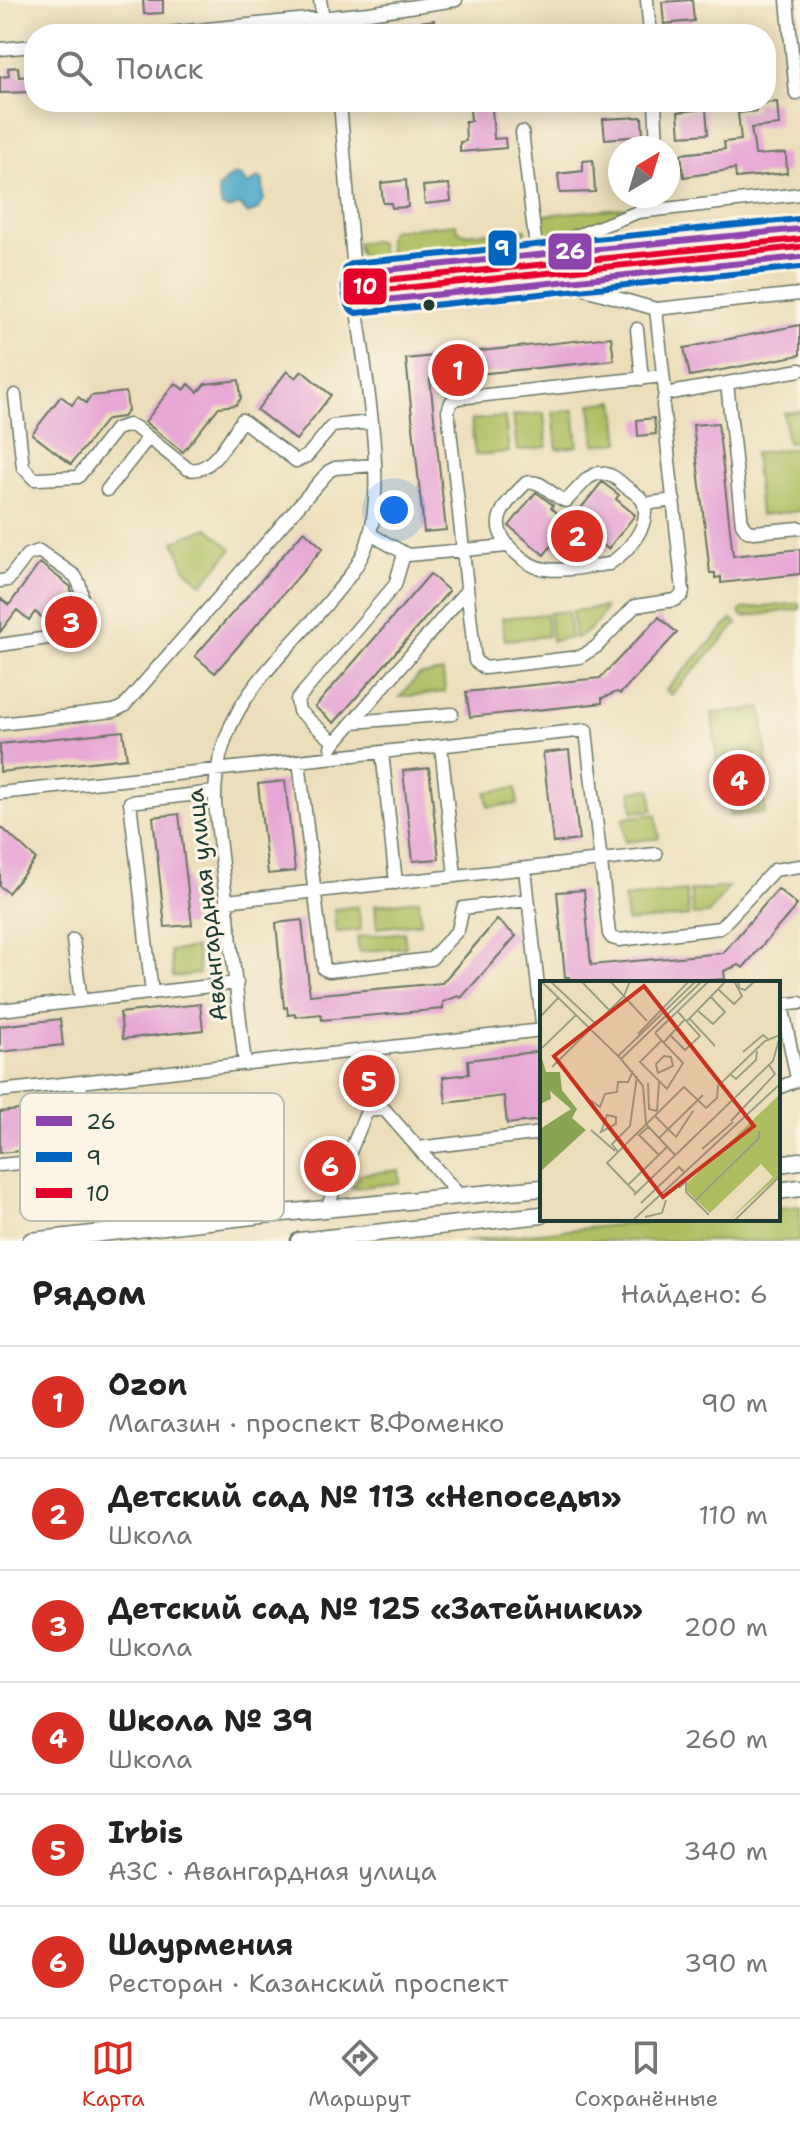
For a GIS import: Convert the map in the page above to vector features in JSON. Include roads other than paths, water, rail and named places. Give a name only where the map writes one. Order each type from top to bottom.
[{"type":"main road","points":[[800,229],[354,273],[356,303],[800,257]]},
{"type":"main road","points":[[780,1164],[800,1161]]},
{"type":"main road","points":[[284,1214],[540,1188]]},
{"type":"main road","points":[[780,1191],[800,1188]]},
{"type":"main road","points":[[299,1241],[540,1215]]},
{"type":"main road","points":[[31,1241],[203,1221]]},
{"type":"street","points":[[320,0],[327,24]]},
{"type":"street","points":[[261,24],[456,0]]},
{"type":"street","points":[[647,0],[649,24]]},
{"type":"street","points":[[787,0],[796,94]]},
{"type":"street","points":[[350,24],[364,9]]},
{"type":"street","points":[[0,49],[24,47]]},
{"type":"street","points":[[341,112],[354,273]]},
{"type":"street","points":[[655,112],[656,136]]},
{"type":"street","points":[[522,132],[532,255],[647,208]]},
{"type":"street","points":[[680,201],[800,194]]},
{"type":"street","points":[[560,282],[656,309],[800,294]]},
{"type":"street","name":"Авангардная улица","points":[[245,1064],[214,792],[216,770],[229,725],[244,699],[348,578],[367,546],[374,516],[374,465],[356,303]]},
{"type":"street","points":[[656,309],[665,394],[663,405],[682,595],[675,600],[635,606],[596,647],[584,655],[485,668],[479,666],[475,661],[448,411],[451,402],[458,398],[663,376]]},
{"type":"street","points":[[637,329],[642,379]]},
{"type":"street","points":[[665,394],[800,370]]},
{"type":"street","points":[[727,383],[742,524],[747,531],[754,532],[800,528]]},
{"type":"street","points":[[15,395],[23,467],[34,479],[78,477],[116,429],[123,426],[135,427],[188,469],[201,470],[206,468],[242,420],[292,459],[303,460],[321,480]]},
{"type":"street","points":[[303,460],[332,426],[371,422]]},
{"type":"street","points":[[107,490],[148,438]]},
{"type":"street","points":[[0,724],[114,711],[124,706],[321,480],[335,468],[374,465]]},
{"type":"street","points":[[644,504],[641,530],[621,555],[609,564],[542,569],[530,564],[500,536],[499,517],[523,485],[529,482],[540,483],[566,501],[588,478],[607,473],[644,504],[674,500]]},
{"type":"street","points":[[370,534],[404,554],[508,546]]},
{"type":"street","points":[[0,581],[8,580],[27,555],[39,551],[75,576],[83,600],[55,637],[0,645]]},
{"type":"street","points":[[335,743],[299,711],[297,700],[395,585],[404,554]]},
{"type":"street","points":[[321,759],[467,590]]},
{"type":"street","points":[[353,722],[452,714]]},
{"type":"street","points":[[0,793],[586,730],[609,934],[615,940],[720,928],[774,870],[800,866]]},
{"type":"street","points":[[441,746],[455,876]]},
{"type":"street","points":[[382,752],[396,883]]},
{"type":"street","points":[[299,761],[322,966],[329,971],[428,960],[458,930],[463,908],[528,900]]},
{"type":"street","points":[[152,993],[130,802],[214,792]]},
{"type":"street","points":[[226,901],[656,854]]},
{"type":"street","points":[[525,869],[540,1005]]},
{"type":"street","points":[[73,940],[81,1001]]},
{"type":"street","points":[[0,1010],[237,983]]},
{"type":"street","points":[[798,1079],[780,1005],[800,1003]]},
{"type":"street","points":[[0,1091],[540,1030]]},
{"type":"street","points":[[80,1082],[81,1093]]},
{"type":"street","points":[[326,1210],[367,1111],[384,1109],[460,1196]]},
{"type":"street","points":[[418,1148],[540,1133]]},
{"type":"street","points":[[0,1165],[20,1163]]},
{"type":"water","points":[[234,175],[240,176],[248,185],[259,177],[263,181],[264,199],[258,210],[248,214],[240,205],[229,209],[222,207],[218,190]]},
{"type":"place","name":"Ozon","points":[[458,370]]},
{"type":"place","name":"Детский сад № 113 «Непоседы»","points":[[577,536]]},
{"type":"place","name":"Детский сад № 125 «Затейники»","points":[[71,622]]},
{"type":"place","name":"Школа № 39","points":[[739,780]]},
{"type":"place","name":"Irbis","points":[[369,1081]]},
{"type":"place","name":"Шаурмения","points":[[330,1166]]}]
